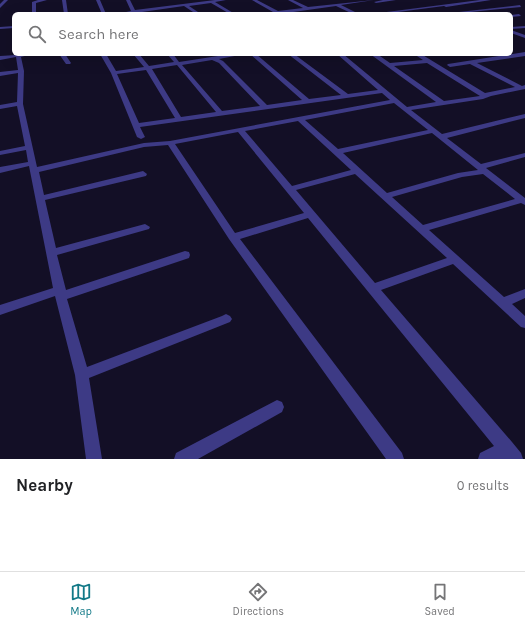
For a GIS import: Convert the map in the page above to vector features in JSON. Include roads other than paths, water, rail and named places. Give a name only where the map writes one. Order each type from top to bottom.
[{"type":"street","points":[[0,7],[6,0]]},
{"type":"street","points":[[34,12],[33,1],[45,0]]},
{"type":"street","points":[[64,0],[66,12]]},
{"type":"street","points":[[98,0],[103,12]]},
{"type":"street","points":[[128,0],[131,12]]},
{"type":"street","points":[[135,12],[157,6],[221,0]]},
{"type":"street","points":[[254,0],[276,12]]},
{"type":"street","points":[[290,0],[313,12]]},
{"type":"street","points":[[319,0],[330,6]]},
{"type":"street","points":[[285,12],[373,1],[394,0]]},
{"type":"street","points":[[382,12],[489,0]]},
{"type":"street","points":[[373,1],[398,12]]},
{"type":"street","points":[[433,1],[461,12],[523,6]]},
{"type":"street","points":[[518,1],[525,2]]},
{"type":"street","points":[[212,2],[230,12]]},
{"type":"street","points":[[510,2],[523,6]]},
{"type":"street","points":[[186,3],[197,12]]},
{"type":"street","points":[[337,5],[352,12]]},
{"type":"street","points":[[157,6],[162,12]]},
{"type":"street","points":[[340,11],[348,10]]},
{"type":"street","points":[[513,16],[519,15]]},
{"type":"street","points":[[513,28],[525,26]]},
{"type":"street","points":[[0,28],[12,27]]},
{"type":"street","points":[[513,33],[525,38]]},
{"type":"street","points":[[518,40],[525,38]]},
{"type":"street","points":[[513,56],[525,54]]},
{"type":"street","points":[[0,58],[12,56]]},
{"type":"street","points":[[18,56],[21,71],[20,104],[60,293],[82,376],[94,459]]},
{"type":"street","points":[[63,56],[68,63]]},
{"type":"street","points":[[104,56],[114,73],[141,137]]},
{"type":"street","points":[[138,56],[148,68],[179,119]]},
{"type":"street","points":[[172,56],[220,113]]},
{"type":"street","points":[[114,73],[179,63],[209,56],[221,62],[265,107]]},
{"type":"street","points":[[255,56],[306,100]]},
{"type":"street","points":[[294,56],[345,95]]},
{"type":"street","points":[[342,56],[395,101],[523,201]]},
{"type":"street","points":[[376,56],[442,104]]},
{"type":"street","points":[[420,56],[485,96]]},
{"type":"street","points":[[450,65],[509,56],[525,62]]},
{"type":"street","points":[[388,65],[428,61]]},
{"type":"street","points":[[471,62],[523,88]]},
{"type":"street","points":[[0,74],[21,71]]},
{"type":"street","points":[[405,109],[442,104],[523,88]]},
{"type":"street","points":[[137,125],[306,100],[383,91]]},
{"type":"street","points":[[0,170],[34,166],[144,145],[170,143],[395,101]]},
{"type":"street","points":[[0,107],[20,104]]},
{"type":"street","points":[[440,137],[521,117],[525,122]]},
{"type":"street","points":[[300,119],[525,323]]},
{"type":"street","points":[[240,130],[312,214],[372,289],[510,454],[486,459]]},
{"type":"street","points":[[337,152],[433,131]]},
{"type":"street","points":[[170,143],[233,237],[396,459]]},
{"type":"street","points":[[0,153],[30,147]]},
{"type":"street","points":[[385,196],[482,169],[525,155]]},
{"type":"street","points":[[290,189],[358,171]]},
{"type":"street","points":[[41,198],[143,174]]},
{"type":"street","points":[[421,229],[523,201]]},
{"type":"street","points":[[233,237],[312,214]]},
{"type":"street","points":[[52,253],[145,227]]},
{"type":"street","points":[[0,310],[185,255]]},
{"type":"street","points":[[372,289],[454,260]]},
{"type":"street","points":[[502,303],[525,293]]},
{"type":"street","points":[[82,376],[226,319]]},
{"type":"street","points":[[182,459],[277,407]]}]
